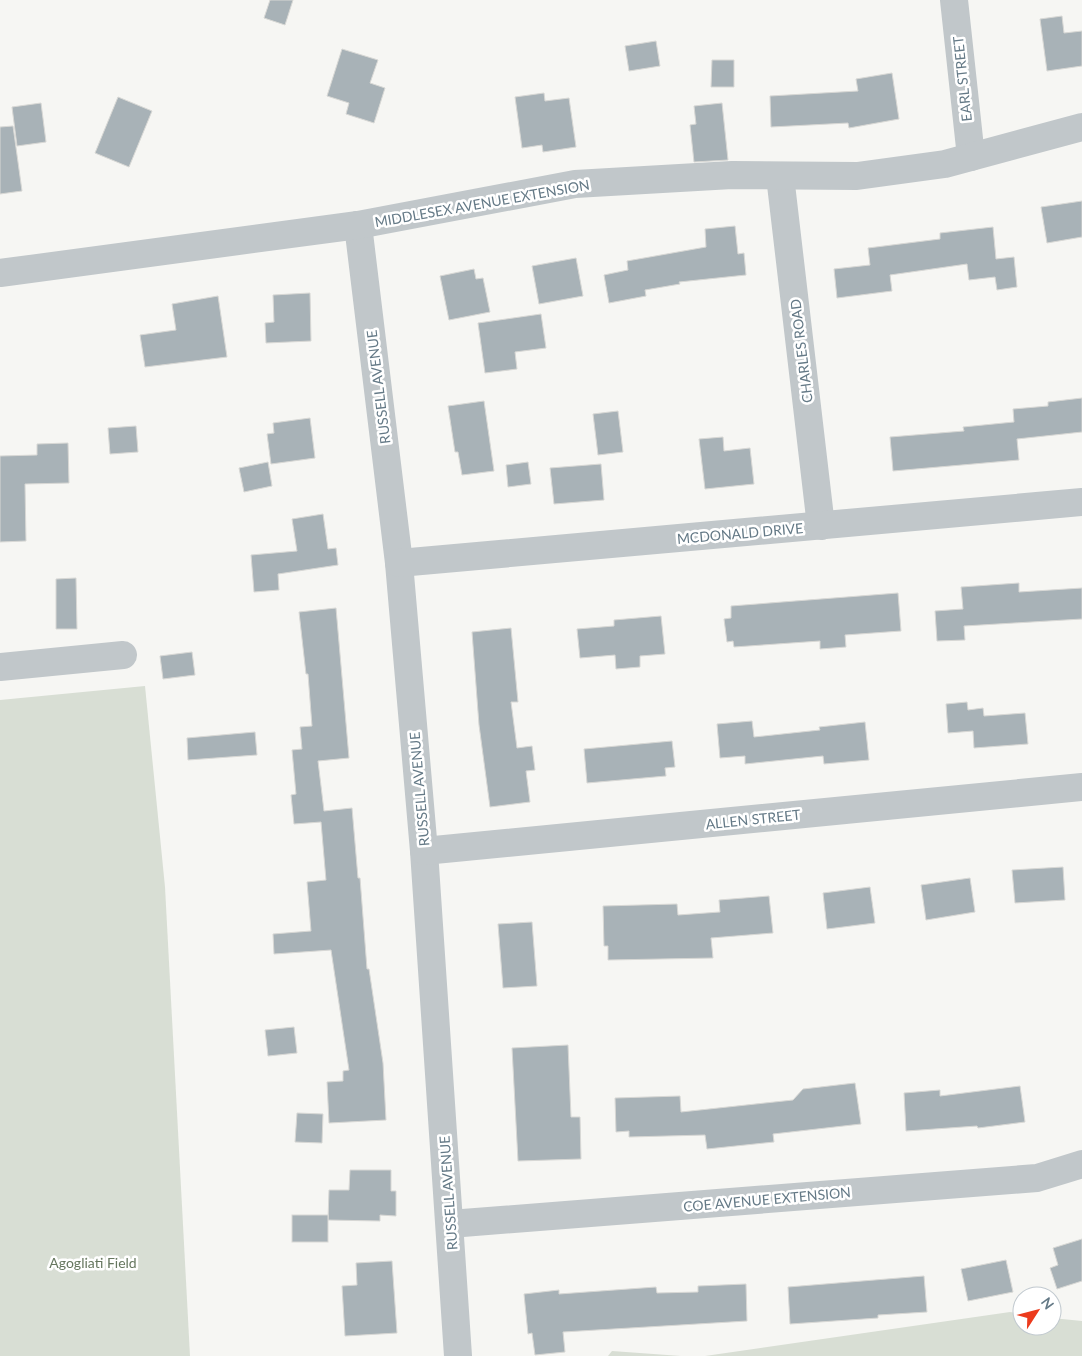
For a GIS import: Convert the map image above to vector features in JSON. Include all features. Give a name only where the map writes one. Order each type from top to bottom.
[{"type":"street","name":"EARL STREET","points":[[954,0],[971,157]]},
{"type":"street","name":"MIDDLESEX AVENUE EXTENSION","points":[[0,273],[358,225],[575,184],[732,175],[857,176],[945,164],[1082,127]]},
{"type":"street","name":"CHARLES ROAD","points":[[780,176],[821,526]]},
{"type":"street","name":"RUSSELL AVENUE","points":[[358,225],[399,564],[424,851],[458,1356]]},
{"type":"street","name":"MCDONALD DRIVE","points":[[399,564],[1082,502]]},
{"type":"street","points":[[0,667],[123,656]]},
{"type":"street","name":"ALLEN STREET","points":[[424,851],[1082,787]]},
{"type":"street","name":"COE AVENUE EXTENSION","points":[[450,1224],[1037,1178],[1082,1164]]},
{"type":"green space","name":"Agogliati Field","points":[[145,686],[165,887],[190,1356],[0,1356],[0,700]]},
{"type":"green space","points":[[1010,1312],[1012,1312],[1012,1336],[1062,1336],[1062,1319],[1082,1321],[1082,1356],[705,1356]]},
{"type":"green space","points":[[612,1351],[681,1356],[608,1356]]},
{"type":"building","points":[[270,0],[293,0],[285,25],[264,18]]},
{"type":"building","points":[[1062,16],[1064,33],[1082,31],[1082,66],[1047,71],[1040,19]]},
{"type":"building","points":[[656,41],[660,66],[629,71],[625,46]]},
{"type":"building","points":[[342,49],[378,60],[370,83],[385,88],[374,123],[346,114],[349,103],[327,96]]},
{"type":"building","points":[[712,60],[734,60],[734,87],[711,87]]},
{"type":"building","points":[[892,73],[899,119],[849,128],[848,123],[771,127],[770,96],[858,91],[856,79]]},
{"type":"building","points":[[544,93],[545,101],[569,98],[576,147],[543,152],[542,145],[522,148],[515,97]]},
{"type":"building","points":[[118,97],[152,111],[129,167],[95,153]]},
{"type":"building","points":[[41,103],[46,142],[17,146],[12,107]]},
{"type":"building","points":[[722,103],[728,160],[694,162],[690,125],[696,124],[694,106]]},
{"type":"building","points":[[13,126],[22,191],[0,194],[0,127]]},
{"type":"building","points":[[1082,201],[1082,237],[1047,243],[1041,207]]},
{"type":"building","points":[[735,226],[738,254],[744,253],[746,275],[679,282],[680,284],[645,290],[646,296],[609,303],[604,275],[628,270],[627,261],[706,247],[705,229]]},
{"type":"building","points":[[993,227],[996,259],[1014,257],[1017,287],[997,290],[995,277],[969,280],[967,264],[890,275],[892,291],[837,298],[834,269],[870,265],[868,248],[940,239],[940,233]]},
{"type":"building","points":[[576,258],[583,296],[539,304],[532,266]]},
{"type":"building","points":[[474,269],[476,279],[483,278],[490,312],[449,320],[440,276]]},
{"type":"building","points":[[310,293],[311,341],[266,343],[265,323],[274,322],[273,295]]},
{"type":"building","points":[[218,296],[227,357],[145,367],[140,335],[176,330],[172,304]]},
{"type":"building","points":[[541,314],[546,348],[515,352],[517,369],[485,373],[478,323]]},
{"type":"building","points":[[1082,398],[1082,432],[1017,439],[1019,460],[893,471],[890,437],[964,431],[963,427],[1014,422],[1013,409],[1048,406],[1048,402]]},
{"type":"building","points":[[484,401],[494,471],[462,475],[458,452],[455,452],[448,406]]},
{"type":"building","points":[[618,411],[623,452],[598,455],[593,414]]},
{"type":"building","points":[[310,418],[315,458],[271,464],[267,434],[274,433],[273,423]]},
{"type":"building","points":[[136,426],[138,452],[110,454],[108,428]]},
{"type":"building","points":[[723,437],[724,451],[750,448],[754,484],[705,489],[699,439]]},
{"type":"building","points":[[68,443],[69,483],[25,484],[26,541],[0,542],[0,456],[37,455],[37,444]]},
{"type":"building","points":[[268,462],[272,486],[244,492],[239,468]]},
{"type":"building","points":[[528,462],[531,484],[508,487],[506,465]]},
{"type":"building","points":[[601,464],[604,500],[554,504],[550,468]]},
{"type":"building","points":[[323,514],[328,549],[336,548],[338,565],[278,574],[279,590],[254,592],[251,555],[297,551],[292,519]]},
{"type":"building","points":[[76,578],[77,629],[56,629],[56,579]]},
{"type":"building","points":[[1019,583],[1019,592],[1082,588],[1082,619],[964,626],[965,640],[937,641],[935,611],[963,609],[961,587]]},
{"type":"building","points":[[898,593],[901,631],[845,635],[846,647],[820,649],[820,641],[734,647],[733,641],[727,642],[724,619],[731,618],[731,606]]},
{"type":"building","points":[[336,608],[349,758],[318,761],[324,811],[352,808],[367,969],[369,969],[383,1063],[386,1120],[329,1123],[327,1082],[343,1081],[343,1071],[349,1070],[331,950],[274,954],[273,934],[311,931],[307,882],[326,880],[321,822],[294,824],[291,795],[296,794],[292,750],[302,749],[300,727],[312,726],[308,674],[306,674],[299,612]]},
{"type":"building","points":[[661,616],[665,654],[640,656],[640,667],[616,669],[615,655],[580,658],[577,629],[614,626],[614,620]]},
{"type":"building","points":[[511,628],[518,702],[511,702],[517,748],[532,746],[535,770],[526,771],[530,802],[490,807],[479,725],[472,632]]},
{"type":"building","points":[[192,652],[195,675],[163,679],[160,656]]},
{"type":"building","points":[[967,702],[968,710],[983,708],[984,716],[1025,713],[1028,744],[974,748],[973,731],[948,733],[946,704]]},
{"type":"building","points":[[752,721],[754,737],[820,730],[819,727],[865,722],[869,760],[824,764],[823,756],[745,764],[745,756],[720,758],[717,724]]},
{"type":"building","points":[[255,732],[257,755],[188,760],[187,738]]},
{"type":"building","points":[[672,741],[675,767],[665,768],[666,776],[587,783],[584,749]]},
{"type":"building","points":[[1063,867],[1065,900],[1015,903],[1012,870]]},
{"type":"building","points":[[970,878],[975,912],[926,920],[921,885]]},
{"type":"building","points":[[870,887],[875,923],[827,929],[823,893]]},
{"type":"building","points":[[769,896],[773,933],[711,938],[713,958],[608,960],[608,946],[604,946],[603,906],[677,904],[678,915],[720,912],[719,900]]},
{"type":"building","points":[[532,922],[537,986],[503,988],[498,924]]},
{"type":"building","points":[[294,1027],[297,1053],[268,1056],[265,1030]]},
{"type":"building","points":[[568,1045],[571,1117],[580,1117],[581,1159],[518,1161],[512,1048]]},
{"type":"building","points":[[855,1083],[861,1124],[773,1134],[774,1142],[707,1149],[705,1135],[629,1137],[629,1131],[616,1132],[615,1098],[680,1096],[681,1112],[793,1100],[803,1089]]},
{"type":"building","points":[[1020,1086],[1025,1122],[978,1128],[977,1126],[906,1131],[904,1093],[940,1090],[940,1096]]},
{"type":"building","points":[[297,1113],[323,1114],[322,1143],[295,1142]]},
{"type":"building","points":[[350,1170],[391,1170],[391,1191],[396,1191],[396,1216],[380,1215],[380,1221],[328,1220],[329,1190],[349,1190]]},
{"type":"building","points":[[292,1215],[328,1215],[328,1242],[292,1242]]},
{"type":"building","points":[[1082,1239],[1082,1281],[1062,1287],[1056,1286],[1050,1268],[1058,1265],[1053,1248]]},
{"type":"building","points":[[1006,1260],[1012,1292],[968,1301],[961,1269]]},
{"type":"building","points":[[392,1261],[397,1333],[345,1336],[342,1286],[357,1285],[356,1263]]},
{"type":"building","points":[[924,1276],[927,1312],[878,1315],[878,1318],[790,1324],[788,1287]]},
{"type":"building","points":[[746,1284],[747,1321],[563,1332],[565,1352],[535,1355],[532,1333],[528,1334],[524,1294],[559,1290],[559,1294],[656,1287],[657,1293],[698,1292],[698,1286]]}]
